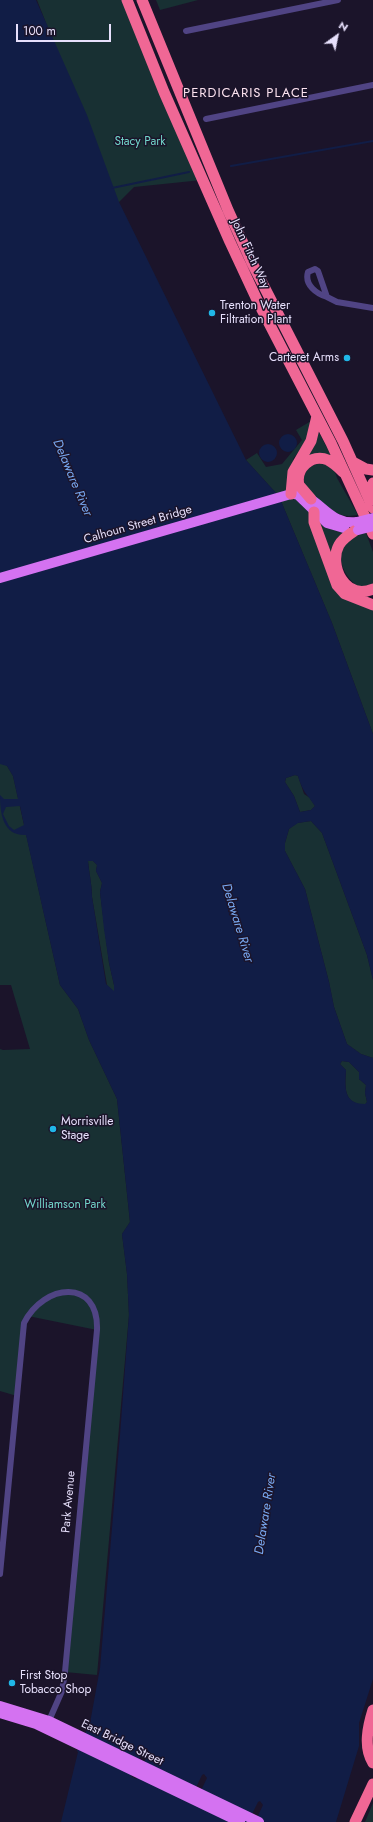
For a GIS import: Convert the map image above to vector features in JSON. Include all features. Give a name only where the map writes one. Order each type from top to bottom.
[{"type":"highway","name":"John Fitch Way","points":[[127,0],[158,78],[230,242],[258,302],[317,416],[373,534]]},
{"type":"highway","name":"John Fitch Way","points":[[142,0],[222,196],[252,263],[372,504]]},
{"type":"highway","points":[[290,495],[293,472],[312,441],[317,416]]},
{"type":"highway","points":[[311,499],[302,490],[298,482],[300,471],[309,461],[321,458],[328,460],[345,474]]},
{"type":"highway","points":[[352,462],[366,469],[373,470]]},
{"type":"highway","points":[[372,504],[373,483]]},
{"type":"highway","points":[[314,512],[314,522],[337,585],[345,594],[373,605]]},
{"type":"highway","points":[[357,527],[344,538],[339,545],[337,554],[339,573],[345,584],[354,591],[364,592],[373,589]]},
{"type":"highway","points":[[373,1710],[370,1721],[368,1745],[373,1763]]},
{"type":"highway","points":[[355,1822],[373,1784]]},
{"type":"main road","points":[[290,495],[311,499],[335,519],[357,527]]},
{"type":"main road","points":[[290,495],[333,526],[373,526]]},
{"type":"main road","name":"Calhoun Street Bridge","points":[[0,578],[290,495]]},
{"type":"main road","points":[[357,527],[373,518]]},
{"type":"main road","name":"East Bridge Street","points":[[0,1706],[47,1725],[230,1813]]},
{"type":"main road","name":"East Bridge Street","points":[[0,1713],[47,1725]]},
{"type":"main road","points":[[230,1813],[240,1822]]},
{"type":"main road","points":[[230,1813],[259,1822]]},
{"type":"street","points":[[186,31],[338,0]]},
{"type":"street","points":[[206,119],[373,85]]},
{"type":"street","points":[[327,297],[336,302],[373,308]]},
{"type":"street","name":"Park Avenue","points":[[0,1574],[24,1323],[32,1310],[44,1299],[66,1291],[79,1295],[90,1303],[96,1314],[97,1330],[65,1672],[62,1690],[47,1725]]},
{"type":"green space","name":"Stacy Park","points":[[37,0],[127,0],[202,180],[134,187],[117,204]]},
{"type":"green space","points":[[156,0],[198,0],[160,10]]},
{"type":"green space","points":[[311,421],[309,438],[293,459],[335,587],[373,610],[373,734],[332,623],[281,501],[276,493],[246,460],[257,453],[266,467],[282,464],[302,440],[296,430]]},
{"type":"green space","points":[[318,431],[332,457],[304,458]]},
{"type":"green space","points":[[321,463],[329,466],[333,470],[358,515],[345,516],[337,513],[312,495],[307,489],[304,480],[306,472],[312,466]]},
{"type":"green space","points":[[316,519],[333,530],[345,532],[333,559]]},
{"type":"green space","points":[[366,533],[373,552],[373,584],[359,587],[353,583],[344,571],[341,557],[345,544],[351,538],[356,535]]},
{"type":"green space","name":"Williamson Park","points":[[0,754],[13,776],[60,985],[78,1009],[89,1040],[117,1099],[130,1222],[122,1234],[127,1274],[129,1315],[97,1675],[65,1672],[97,1330],[28,1316],[17,1396],[0,1391],[0,1049],[30,1049],[11,985],[0,985]]},
{"type":"green space","points":[[295,775],[298,776],[304,794],[310,798],[315,806],[311,810],[300,812],[294,796],[285,782],[286,778]]},
{"type":"green space","points":[[311,821],[322,833],[367,955],[373,980],[373,1058],[361,1054],[347,1044],[334,1007],[305,889],[285,851],[285,843],[289,829],[297,823]]},
{"type":"green space","points":[[88,861],[93,861],[97,865],[96,871],[102,883],[100,892],[114,992],[107,985],[92,897]]},
{"type":"green space","points":[[342,1061],[349,1062],[359,1072],[359,1079],[366,1085],[365,1093],[367,1102],[365,1105],[353,1102],[349,1098],[345,1082],[346,1070],[340,1064]]},
{"type":"green space","points":[[373,1803],[373,1822],[365,1822]]},
{"type":"water","name":"Delaware River","points":[[0,0],[36,0],[87,115],[119,202],[246,460],[276,493],[281,501],[332,623],[373,734],[373,980],[367,955],[322,833],[311,821],[298,823],[289,829],[285,843],[285,851],[305,889],[334,1007],[347,1044],[361,1054],[373,1058],[373,1679],[359,1723],[359,1746],[336,1822],[255,1822],[263,1805],[260,1801],[258,1802],[248,1822],[61,1822],[77,1751],[90,1723],[100,1668],[129,1315],[127,1274],[122,1234],[130,1222],[117,1099],[89,1040],[78,1009],[60,985],[26,835],[12,832],[4,822],[2,816],[0,795],[4,799],[18,799],[13,776],[7,766],[0,764]],"holes":[[[295,775],[298,776],[303,789],[315,806],[311,810],[300,812],[294,796],[285,782],[286,778]],[[20,806],[24,825],[14,830],[9,826],[3,814],[6,807]],[[88,861],[93,861],[97,865],[96,871],[102,883],[100,892],[104,929],[114,991],[106,984],[92,897]],[[342,1061],[349,1062],[359,1072],[359,1079],[366,1085],[365,1093],[367,1102],[365,1104],[358,1103],[349,1098],[345,1082],[346,1070],[340,1064]],[[146,1748],[149,1752],[136,1779],[131,1776],[144,1749]],[[204,1774],[207,1778],[194,1805],[189,1802],[202,1775]]]},
{"type":"water","points":[[288,434],[294,437],[297,443],[294,449],[288,452],[282,449],[279,443],[282,437]]},
{"type":"water","points":[[268,444],[274,447],[277,453],[274,459],[268,462],[262,459],[259,453],[262,447]]},
{"type":"waterway","points":[[231,166],[373,141]]},
{"type":"waterway","points":[[112,188],[189,172]]},
{"type":"place","name":"Trenton Water Filtration Plant","points":[[212,313]]},
{"type":"place","name":"Carteret Arms","points":[[347,358]]},
{"type":"place","name":"Morrisville Stage","points":[[53,1129]]},
{"type":"place","name":"First Stop Tobacco Shop","points":[[12,1683]]},
{"type":"district","name":"PERDICARIS PLACE","points":[[246,94]]}]
